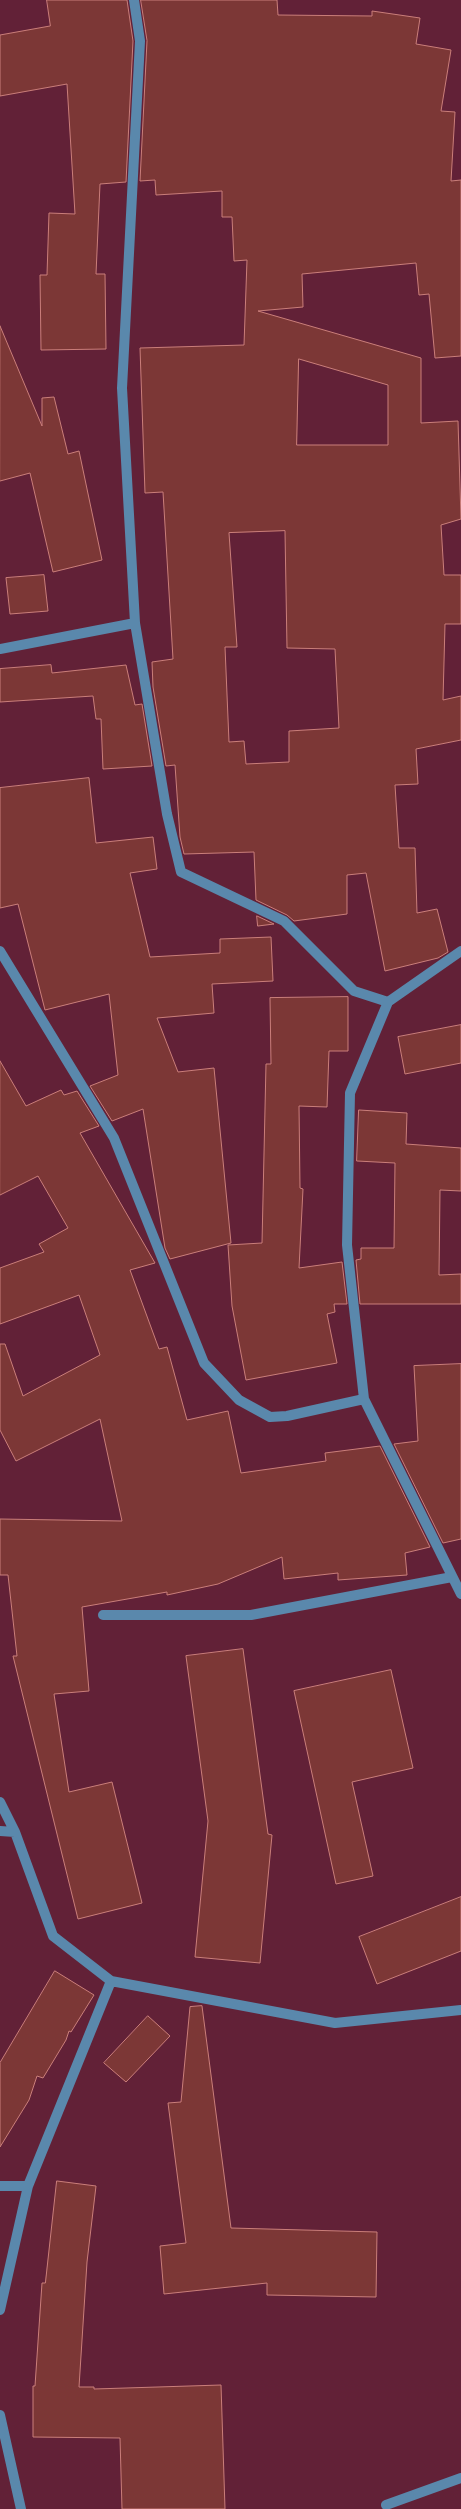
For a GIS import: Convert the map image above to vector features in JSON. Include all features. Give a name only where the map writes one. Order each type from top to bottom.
[{"type":"street","points":[[134,0],[140,40],[122,388],[135,622],[167,814],[181,872],[284,921],[354,991],[388,1002]]},
{"type":"street","points":[[0,649],[135,622]]},
{"type":"street","points":[[0,950],[114,1138],[204,1363],[239,1400],[270,1417],[287,1416],[364,1399]]},
{"type":"street","points":[[461,951],[388,1002],[350,1093],[347,1245],[364,1399],[461,1594]]},
{"type":"street","points":[[103,1615],[252,1615],[452,1577]]},
{"type":"street","points":[[0,1802],[15,1832],[53,1936],[111,1982],[335,2023],[461,2010]]},
{"type":"street","points":[[0,1831],[15,1832]]},
{"type":"street","points":[[0,2310],[28,2186],[111,1982]]},
{"type":"street","points":[[0,2186],[28,2186]]},
{"type":"street","points":[[0,2415],[21,2509]]},
{"type":"street","points":[[386,2505],[461,2478]]},
{"type":"building","points":[[47,0],[127,0],[133,41],[126,182],[100,184],[96,274],[105,274],[106,349],[41,350],[40,275],[47,275],[49,213],[75,214],[67,84],[0,96],[0,35],[50,26]]},
{"type":"building","points":[[141,0],[277,0],[278,15],[372,16],[372,11],[420,18],[416,44],[451,50],[441,111],[455,112],[451,181],[461,180],[461,356],[435,358],[429,294],[419,295],[416,263],[302,274],[303,307],[258,311],[421,358],[421,423],[458,421],[461,519],[441,525],[444,575],[461,575],[461,624],[445,624],[443,700],[461,696],[461,740],[416,749],[418,784],[395,785],[399,848],[415,848],[417,913],[437,909],[448,952],[438,958],[385,971],[366,873],[347,875],[347,914],[294,921],[287,915],[256,900],[254,852],[184,854],[180,837],[175,765],[166,766],[153,687],[152,662],[173,659],[163,492],[145,493],[140,348],[244,345],[247,260],[234,261],[232,217],[222,217],[222,191],[156,195],[155,180],[140,181],[147,41]],"holes":[[[299,359],[388,385],[388,445],[297,445]],[[285,531],[287,648],[335,649],[339,728],[289,731],[289,762],[246,764],[244,741],[229,742],[225,647],[237,647],[229,533]]]},
{"type":"building","points":[[0,326],[42,426],[42,398],[54,397],[68,454],[79,451],[102,560],[53,572],[30,473],[0,481]]},
{"type":"building","points":[[44,575],[48,611],[10,614],[6,578]]},
{"type":"building","points":[[51,665],[52,673],[126,665],[135,705],[142,704],[152,766],[103,769],[101,719],[96,719],[93,696],[0,702],[0,669]]},
{"type":"building","points":[[89,778],[96,843],[153,837],[157,869],[130,873],[150,957],[220,953],[220,939],[271,937],[273,981],[212,984],[214,1013],[157,1018],[178,1072],[214,1068],[231,1243],[170,1259],[165,1248],[143,1109],[112,1121],[90,1086],[118,1075],[109,994],[45,1010],[18,904],[0,908],[0,788]]},
{"type":"building","points":[[257,916],[274,924],[258,926]]},
{"type":"building","points":[[348,997],[348,1051],[329,1051],[327,1107],[299,1106],[300,1188],[303,1189],[299,1268],[342,1262],[347,1304],[334,1304],[335,1312],[327,1314],[337,1363],[246,1380],[232,1306],[228,1245],[262,1243],[266,1064],[271,1064],[270,998]]},
{"type":"building","points":[[461,1025],[461,1063],[405,1074],[398,1037]]},
{"type":"building","points":[[0,1061],[26,1106],[61,1090],[64,1095],[77,1091],[99,1126],[80,1133],[155,1263],[130,1270],[159,1349],[167,1347],[187,1420],[228,1411],[241,1473],[326,1461],[325,1453],[380,1446],[430,1547],[405,1553],[407,1575],[338,1580],[338,1573],[284,1579],[282,1557],[218,1584],[167,1595],[167,1592],[82,1607],[89,1691],[54,1694],[69,1792],[112,1782],[142,1903],[78,1919],[13,1656],[17,1656],[8,1575],[0,1575],[0,1519],[122,1521],[100,1419],[16,1461],[0,1430],[0,1344],[5,1344],[23,1396],[100,1355],[79,1295],[0,1324],[0,1268],[44,1252],[39,1244],[68,1228],[38,1176],[0,1195]]},
{"type":"building","points":[[359,1110],[407,1113],[406,1144],[461,1148],[461,1191],[440,1190],[439,1275],[461,1274],[461,1304],[360,1304],[356,1260],[361,1259],[361,1248],[394,1248],[395,1163],[357,1161]]},
{"type":"building","points":[[461,1364],[461,1539],[443,1543],[394,1444],[418,1441],[414,1366]]},
{"type":"building","points":[[243,1649],[268,1834],[272,1835],[260,1963],[195,1957],[208,1821],[186,1656]]},
{"type":"building","points":[[391,1670],[413,1768],[352,1782],[373,1876],[336,1884],[294,1691]]},
{"type":"building","points":[[461,1897],[461,1951],[377,1984],[359,1937]]},
{"type":"building","points":[[55,1971],[94,1995],[71,2032],[69,2031],[66,2040],[43,2078],[37,2076],[29,2100],[0,2147],[0,2063]]},
{"type":"building","points":[[202,2006],[231,2228],[377,2232],[376,2297],[267,2295],[267,2283],[164,2294],[160,2246],[186,2243],[168,2103],[181,2102],[190,2007]]},
{"type":"building","points":[[148,2016],[170,2036],[126,2082],[104,2063]]},
{"type":"building","points":[[57,2181],[96,2186],[87,2262],[79,2387],[94,2387],[94,2389],[221,2385],[225,2509],[122,2509],[120,2438],[33,2437],[33,2386],[35,2386],[42,2283],[45,2283]]}]
